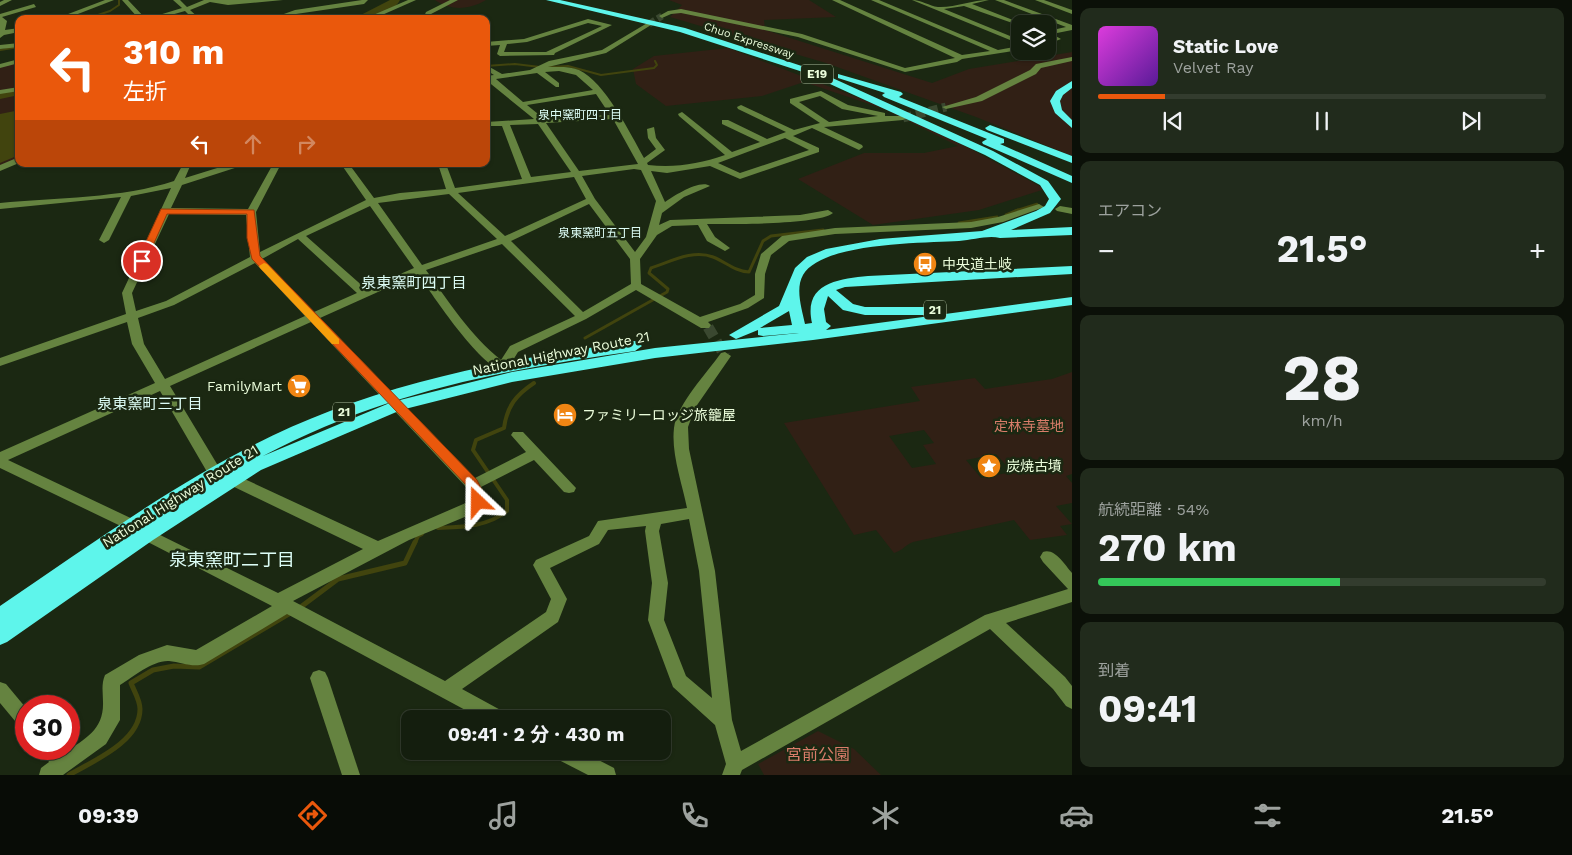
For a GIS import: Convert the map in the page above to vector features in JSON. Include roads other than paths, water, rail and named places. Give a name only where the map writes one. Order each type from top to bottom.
[{"type":"highway","name":"Chuo Expressway","points":[[550,0],[682,30],[806,70],[973,136],[1072,180]]},
{"type":"highway","name":"Chuo Expressway","points":[[572,0],[680,25],[773,54],[935,114],[1072,173]]},
{"type":"highway","points":[[773,54],[911,99],[1072,160]]},
{"type":"highway","points":[[806,70],[988,153],[1044,183],[1053,193],[1054,205],[1045,212],[1003,229],[976,235]]},
{"type":"highway","points":[[1072,84],[1059,93],[1055,101],[1058,111],[1072,125]]},
{"type":"highway","points":[[736,335],[770,318],[785,308],[798,272],[805,263],[815,256],[832,250],[854,246],[976,235],[1072,232]]},
{"type":"highway","points":[[816,331],[817,307],[826,289],[834,284],[868,280],[1072,270]]},
{"type":"highway","points":[[793,286],[799,327]]},
{"type":"highway","points":[[826,289],[848,307],[865,311],[926,311]]},
{"type":"highway","name":"National Highway Route 21","points":[[0,636],[215,473],[323,420],[502,367],[543,359],[658,342],[799,327],[816,331],[979,303],[1072,295]]},
{"type":"highway","name":"National Highway Route 21","points":[[0,617],[140,530],[233,480],[255,466],[392,401],[512,377],[654,352],[1072,301]]},
{"type":"street","points":[[0,4],[9,0]]},
{"type":"street","points":[[69,15],[111,0]]},
{"type":"street","points":[[125,0],[139,15]]},
{"type":"street","points":[[176,0],[193,15]]},
{"type":"street","points":[[164,15],[210,0],[228,3],[280,0]]},
{"type":"street","points":[[286,15],[298,11],[364,2],[365,0]]},
{"type":"street","points":[[376,15],[402,3],[414,0]]},
{"type":"street","points":[[428,15],[455,0]]},
{"type":"street","points":[[835,0],[960,57],[966,58],[1011,50]]},
{"type":"street","points":[[874,0],[996,52]]},
{"type":"street","points":[[915,0],[1011,38]]},
{"type":"street","points":[[956,0],[1011,21]]},
{"type":"street","points":[[927,11],[986,0]]},
{"type":"street","points":[[998,0],[1072,28]]},
{"type":"street","points":[[1038,0],[1072,12]]},
{"type":"street","points":[[667,3],[675,10],[800,35],[905,70],[957,60],[960,57]]},
{"type":"street","points":[[295,4],[298,11]]},
{"type":"street","points":[[15,31],[0,34],[4,21],[0,18],[34,6]]},
{"type":"street","points":[[662,16],[675,10]]},
{"type":"street","points":[[880,20],[918,13]]},
{"type":"street","points":[[490,44],[525,41],[588,21],[609,24],[546,55]]},
{"type":"street","points":[[490,78],[544,67],[611,49],[649,24]]},
{"type":"street","points":[[1056,32],[1072,28]]},
{"type":"street","points":[[504,43],[500,54],[546,55],[566,53],[575,58]]},
{"type":"street","points":[[0,47],[15,45]]},
{"type":"street","points":[[946,107],[979,99],[1033,72],[1039,66],[1072,60]]},
{"type":"street","points":[[0,66],[15,62]]},
{"type":"street","points":[[544,67],[556,85]]},
{"type":"street","points":[[544,67],[565,68],[581,73],[615,116],[644,164],[661,201],[660,211],[651,234],[635,259]]},
{"type":"street","points":[[490,69],[501,76]]},
{"type":"street","points":[[490,80],[540,120],[576,173],[591,200],[635,259],[636,285]]},
{"type":"street","points":[[0,92],[15,90]]},
{"type":"street","points":[[522,104],[597,92]]},
{"type":"street","points":[[827,124],[793,101],[821,93],[845,107],[880,114],[888,119]]},
{"type":"street","points":[[710,163],[740,176],[816,150],[741,107]]},
{"type":"street","points":[[682,114],[730,155]]},
{"type":"street","points":[[490,124],[615,116]]},
{"type":"street","points":[[0,362],[170,303],[244,266],[255,257],[370,202],[400,196],[451,192],[644,164],[667,170],[710,163],[814,126],[903,118]]},
{"type":"street","points":[[505,122],[527,180]]},
{"type":"street","points":[[724,122],[766,142]]},
{"type":"street","points":[[814,126],[859,147]]},
{"type":"street","points":[[644,164],[661,150],[652,138],[651,129]]},
{"type":"street","points":[[0,168],[15,162]]},
{"type":"street","points":[[186,167],[126,293],[138,344],[215,473]]},
{"type":"street","points":[[0,206],[160,188],[228,167]]},
{"type":"street","points":[[80,748],[96,743],[111,719],[111,681],[145,661],[167,653],[198,658],[282,603],[377,548],[431,523],[473,507],[478,502],[478,483],[392,401],[255,257],[251,212],[275,167]]},
{"type":"street","points":[[347,167],[370,202],[448,309],[485,352],[502,367],[514,349],[582,317],[636,285]]},
{"type":"street","points":[[443,167],[451,192],[504,240],[582,317]]},
{"type":"street","points":[[660,211],[681,195],[705,186]]},
{"type":"street","points":[[104,240],[128,193]]},
{"type":"street","points":[[0,458],[312,317],[420,270],[504,240],[591,200]]},
{"type":"street","points":[[636,285],[704,324],[744,306],[760,296],[760,274],[766,254],[786,238],[836,231],[971,225],[1000,220],[1039,208]]},
{"type":"street","points":[[1060,209],[1072,211]]},
{"type":"street","points":[[164,211],[251,212]]},
{"type":"street","points":[[651,234],[670,223],[800,218],[828,213]]},
{"type":"street","points":[[700,222],[711,239],[726,248]]},
{"type":"street","points":[[299,235],[365,294]]},
{"type":"street","points":[[726,356],[689,408],[681,427],[682,449],[707,571],[723,720],[733,770],[991,620],[1072,595]]},
{"type":"street","points":[[518,435],[569,488]]},
{"type":"street","points":[[478,483],[535,453]]},
{"type":"street","points":[[0,462],[140,530],[483,710]]},
{"type":"street","points":[[233,480],[377,548]]},
{"type":"street","points":[[446,690],[552,617],[559,599],[541,565],[594,540],[603,525],[695,512]]},
{"type":"street","points":[[655,519],[652,531],[660,583],[656,620],[679,681],[723,720]]},
{"type":"street","points":[[1048,557],[1072,584]]},
{"type":"street","points":[[991,620],[1059,683],[1072,700]]},
{"type":"street","points":[[319,678],[351,775]]},
{"type":"street","points":[[0,690],[15,708]]},
{"type":"street","points":[[48,775],[54,760]]},
{"type":"street","points":[[579,760],[607,775]]},
{"type":"waterway","points":[[98,15],[110,11],[119,5],[119,0]]},
{"type":"waterway","points":[[368,15],[392,5],[395,0]]},
{"type":"waterway","points":[[0,50],[15,48]]},
{"type":"waterway","points":[[549,67],[568,66],[601,75],[654,68],[657,65],[655,61]]},
{"type":"waterway","points":[[490,66],[515,64],[540,67]]},
{"type":"waterway","points":[[0,95],[15,92]]},
{"type":"waterway","points":[[1018,210],[1037,204]]},
{"type":"waterway","points":[[1006,215],[1018,210]]},
{"type":"waterway","points":[[959,223],[997,217]]},
{"type":"waterway","points":[[585,338],[667,292],[668,289],[649,273],[651,268],[682,257],[698,254],[713,257],[734,268],[749,272],[763,241],[771,236],[823,230]]},
{"type":"waterway","points":[[438,528],[483,523],[507,511],[507,500],[473,450],[476,440],[504,428],[507,413],[513,402],[534,383]]},
{"type":"waterway","points":[[415,543],[418,536],[422,534]]},
{"type":"waterway","points":[[298,609],[338,579],[405,563],[415,542]]},
{"type":"waterway","points":[[69,775],[114,749],[132,731],[138,721],[140,706],[131,683],[153,670],[174,666],[199,667],[292,612]]},
{"type":"tunnel","points":[[649,24],[662,16]]},
{"type":"tunnel","points":[[903,118],[946,107]]},
{"type":"tunnel","points":[[708,327],[725,356]]},
{"type":"place","name":"中央道土岐","points":[[925,264]]},
{"type":"place","name":"FamilyMart","points":[[299,386]]},
{"type":"place","name":"ファミリーロッジ旅籠屋","points":[[565,415]]},
{"type":"place","name":"炭焼古墳","points":[[989,466]]},
{"type":"district","name":"泉中窯町四丁目","points":[[580,115]]},
{"type":"district","name":"泉東窯町五丁目","points":[[600,233]]},
{"type":"district","name":"泉東窯町四丁目","points":[[414,283]]},
{"type":"district","name":"泉東窯町三丁目","points":[[150,404]]},
{"type":"district","name":"泉東窯町二丁目","points":[[232,560]]},
{"type":"park label","name":"定林寺墓地","points":[[1029,426]]},
{"type":"park label","name":"宮前公園","points":[[818,754]]}]
